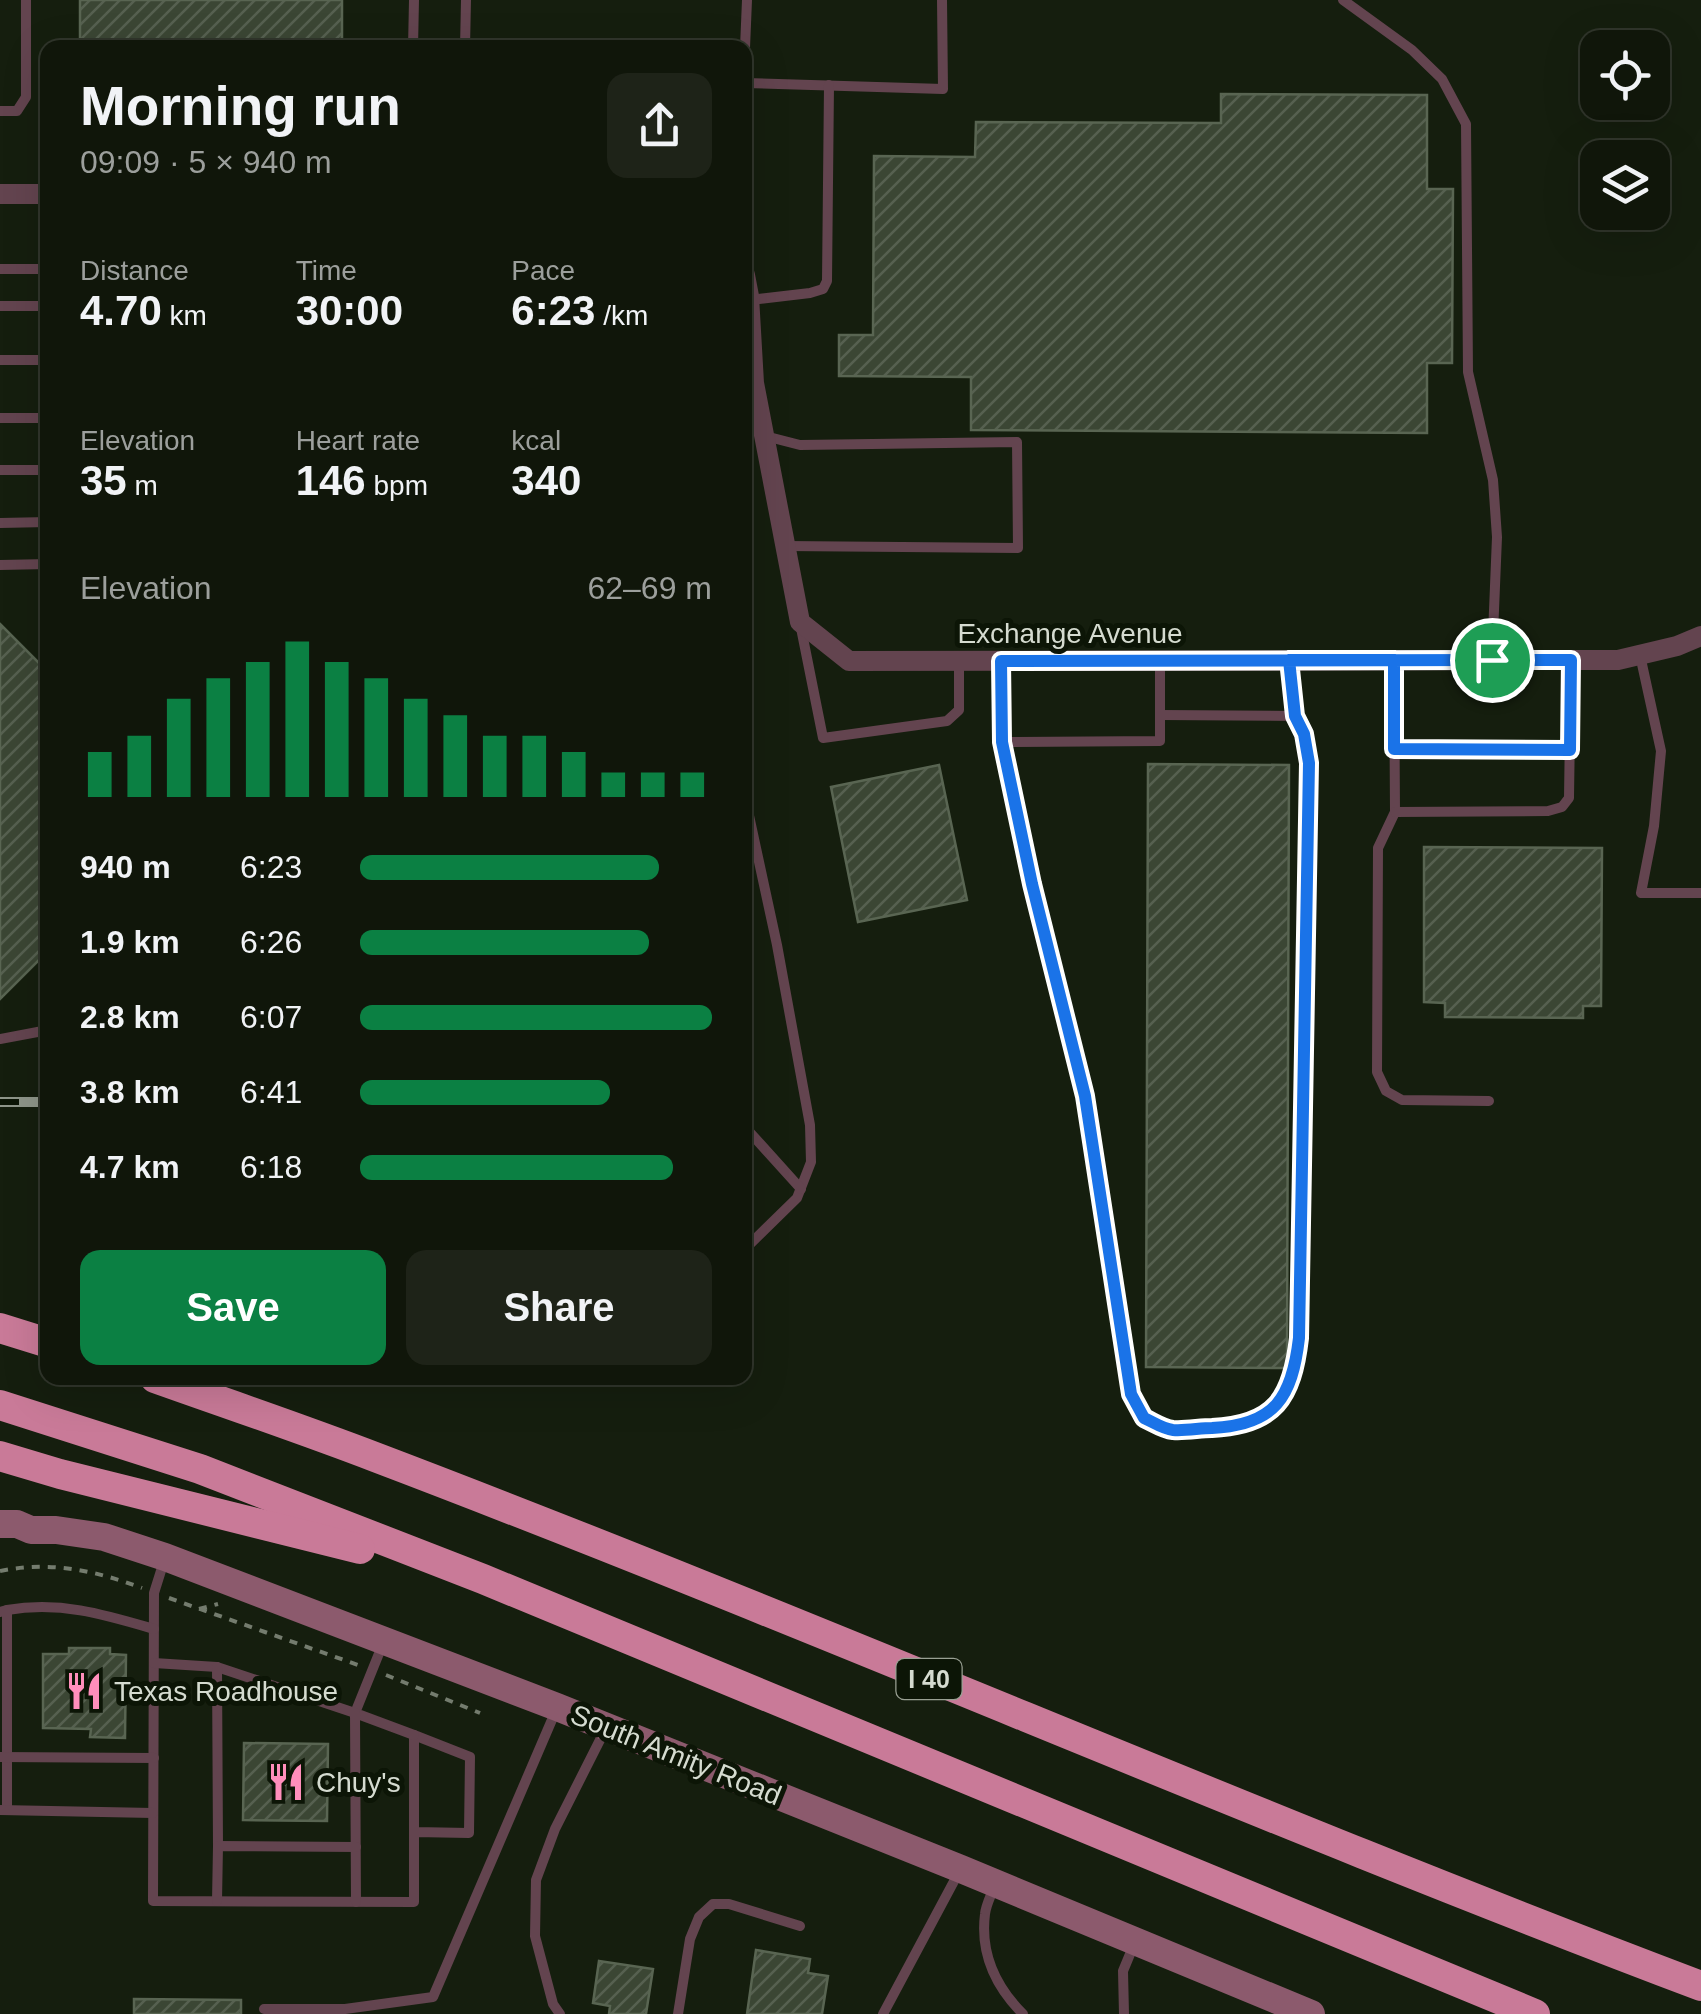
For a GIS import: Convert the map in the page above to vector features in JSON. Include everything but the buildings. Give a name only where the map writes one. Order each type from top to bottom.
[{"type":"highway","points":[[0,1328],[40,1340]]},
{"type":"highway","name":"I 40","points":[[174,1385],[545,1523],[1482,1903],[1701,1986]]},
{"type":"highway","points":[[0,1405],[200,1469],[484,1579],[1535,2014]]},
{"type":"highway","points":[[0,1456],[484,1579]]},
{"type":"main road","name":"South Amity Road","points":[[0,1524],[104,1537],[165,1558],[557,1707],[1311,2014]]},
{"type":"main road","name":"South Amity Road","points":[[0,1543],[17,1541],[31,1530]]},
{"type":"street","points":[[0,194],[40,194]]},
{"type":"street","points":[[752,349],[754,382],[800,622]]},
{"type":"street","name":"Exchange Avenue","points":[[800,622],[849,661],[1618,660],[1701,636]]},
{"type":"lane","points":[[0,112],[17,111],[26,97],[26,0]]},
{"type":"lane","points":[[414,0],[414,40]]},
{"type":"lane","points":[[465,40],[466,0]]},
{"type":"lane","points":[[745,40],[747,0]]},
{"type":"lane","points":[[752,83],[943,89],[942,0]]},
{"type":"lane","points":[[1344,0],[1412,50],[1442,79],[1466,124],[1468,372],[1493,480],[1497,537],[1492,660]]},
{"type":"lane","points":[[752,300],[810,293],[823,289],[827,281],[829,86]]},
{"type":"lane","points":[[0,269],[40,269]]},
{"type":"lane","points":[[0,306],[40,306]]},
{"type":"lane","points":[[0,360],[40,360]]},
{"type":"lane","points":[[0,418],[40,418]]},
{"type":"lane","points":[[764,436],[800,446],[1018,442],[1018,548],[785,546]]},
{"type":"lane","points":[[0,470],[40,470]]},
{"type":"lane","points":[[0,523],[40,522]]},
{"type":"lane","points":[[0,564],[40,564]]},
{"type":"lane","points":[[800,622],[822,738],[948,721],[959,710],[958,661]]},
{"type":"lane","points":[[1640,655],[1662,751],[1654,826],[1641,893],[1701,893]]},
{"type":"lane","points":[[1001,661],[1002,742],[1032,884],[1085,1096],[1131,1394],[1144,1418],[1170,1430],[1240,1427],[1268,1414],[1286,1391],[1296,1365],[1309,763],[1304,734],[1295,716],[1289,660]]},
{"type":"lane","points":[[1394,660],[1395,812],[1378,848],[1377,1072],[1386,1091],[1402,1100],[1489,1101]]},
{"type":"lane","points":[[1395,812],[1562,808],[1569,798],[1571,660]]},
{"type":"lane","points":[[1002,742],[1160,741],[1160,661]]},
{"type":"lane","points":[[1160,715],[1295,716]]},
{"type":"lane","points":[[1394,749],[1570,750]]},
{"type":"lane","points":[[752,829],[810,1125],[811,1162],[797,1198],[752,1242]]},
{"type":"lane","points":[[0,1039],[40,1032]]},
{"type":"lane","points":[[752,1135],[801,1189]]},
{"type":"lane","points":[[165,1558],[154,1593],[153,1901],[414,1902],[414,1735]]},
{"type":"lane","points":[[153,1813],[4,1810],[4,1610],[54,1605],[154,1629]]},
{"type":"lane","points":[[356,1902],[355,1713],[384,1640]]},
{"type":"lane","points":[[154,1663],[217,1667],[470,1757],[470,1833],[414,1832]]},
{"type":"lane","points":[[217,1667],[217,1901]]},
{"type":"lane","points":[[264,2009],[345,2009],[433,1997],[557,1707]]},
{"type":"lane","points":[[560,2014],[553,2004],[535,1936],[536,1880],[555,1829],[606,1728]]},
{"type":"lane","points":[[4,1757],[154,1758]]},
{"type":"lane","points":[[218,1846],[356,1847]]},
{"type":"lane","points":[[883,2014],[960,1869]]},
{"type":"lane","points":[[995,1884],[985,1912],[988,1964],[1006,1997],[1023,2014]]},
{"type":"lane","points":[[678,2014],[690,1938],[699,1917],[712,1904],[729,1904],[800,1926]]},
{"type":"lane","points":[[1124,2014],[1124,1971],[1135,1941]]},
{"type":"path","points":[[0,1570],[36,1566],[82,1569],[137,1586]]},
{"type":"path","points":[[173,1599],[352,1663]]},
{"type":"path","points":[[198,1608],[230,1601]]},
{"type":"path","points":[[386,1676],[480,1712]]},
{"type":"railway","points":[[0,1102],[40,1102]]},
{"type":"place","name":"Texas Roadhouse","points":[[84,1691]]},
{"type":"place","name":"Chuy's","points":[[286,1782]]},
{"type":"route","points":[[1492,660],[1001,661],[1002,742],[1032,884],[1085,1096],[1131,1394],[1144,1418],[1170,1430],[1240,1427],[1268,1414],[1286,1391],[1296,1365],[1309,763],[1308,747],[1295,716],[1291,693],[1289,660],[1394,660],[1394,749],[1570,750],[1571,660],[1492,660]]}]
